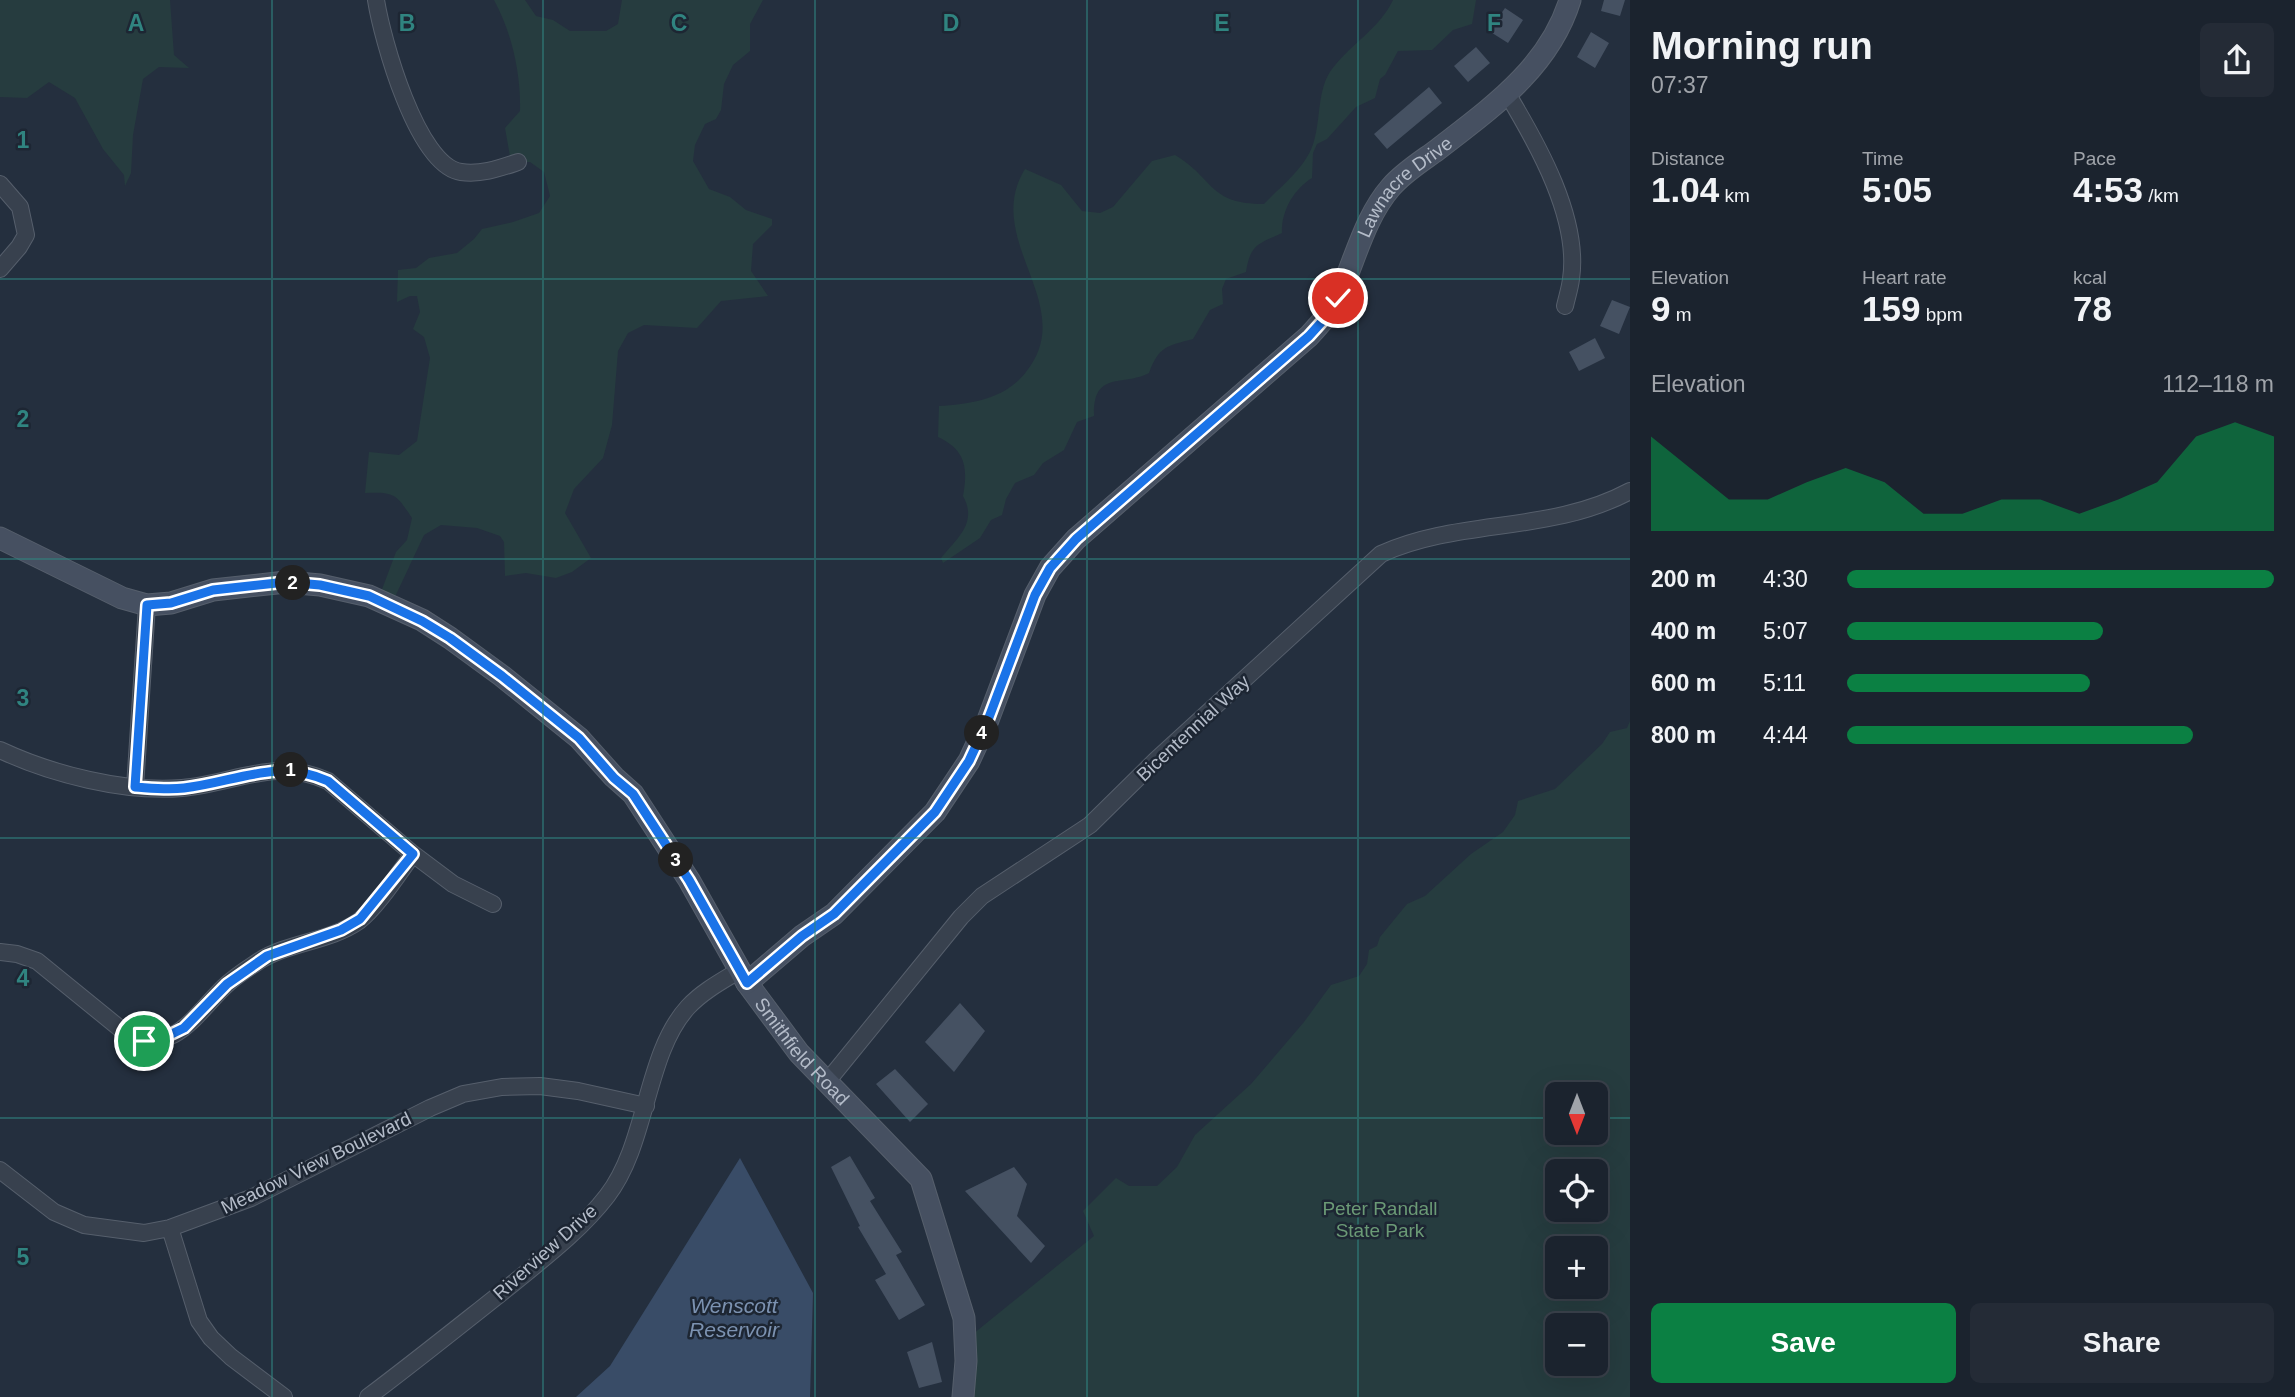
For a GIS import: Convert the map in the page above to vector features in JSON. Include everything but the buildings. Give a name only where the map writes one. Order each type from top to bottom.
[{"type":"street","points":[[376,0],[383,35],[397,77],[426,145],[441,162],[459,172],[489,172],[518,162]]},
{"type":"street","name":"Lawnacre Drive","points":[[743,977],[834,914],[935,812],[969,761],[1000,691],[1035,595],[1050,568],[1076,539],[1309,336],[1328,315],[1338,298],[1362,237],[1392,186],[1508,95],[1551,44],[1570,0]]},
{"type":"street","points":[[1508,95],[1550,170],[1559,197],[1571,255],[1572,277],[1566,306]]},
{"type":"street","points":[[0,184],[20,207],[26,235],[0,269]]},
{"type":"street","name":"Bicentennial Way","points":[[827,1083],[961,916],[982,896],[1090,825],[1155,761],[1381,554],[1402,545],[1450,534],[1527,524],[1567,515],[1630,491]]},
{"type":"street","name":"Smithfield Road","points":[[0,538],[122,598],[147,605],[171,603],[213,590],[286,582],[320,585],[369,596],[422,621],[502,676],[579,738],[614,778],[633,794],[689,880],[743,977],[799,1053],[921,1180],[964,1318],[966,1361],[963,1397]]},
{"type":"street","points":[[135,787],[147,605]]},
{"type":"street","points":[[0,750],[72,776],[135,787],[185,788],[274,770],[313,774],[328,781],[413,854],[453,884],[493,904]]},
{"type":"street","points":[[0,952],[37,961],[128,1035],[155,1042],[184,1028],[227,984],[267,956],[341,930],[360,919],[413,854]]},
{"type":"street","name":"Riverview Drive","points":[[368,1397],[498,1295],[589,1218],[609,1194],[625,1167],[664,1049],[675,1025],[689,1006],[712,987],[743,977]]},
{"type":"street","name":"Meadow View Boulevard","points":[[0,1170],[54,1212],[84,1224],[144,1233],[170,1228],[251,1198],[463,1094],[502,1087],[540,1086],[578,1091],[646,1106]]},
{"type":"street","points":[[170,1228],[199,1321],[211,1338],[231,1357],[284,1397]]},
{"type":"green space","points":[[0,0],[170,0],[174,55],[189,68],[159,67],[143,79],[133,135],[131,173],[125,186],[124,175],[103,149],[75,98],[49,82],[27,98],[0,97]]},
{"type":"green space","points":[[494,0],[525,0],[536,16],[553,20],[570,31],[606,31],[618,24],[622,0],[763,0],[750,24],[750,51],[733,65],[724,84],[721,110],[716,119],[705,124],[695,145],[693,161],[709,189],[730,197],[746,210],[772,219],[772,225],[753,244],[751,271],[768,296],[721,301],[697,328],[644,325],[628,333],[618,351],[612,425],[603,458],[574,489],[565,513],[591,558],[572,572],[556,578],[526,573],[505,576],[504,542],[500,536],[477,528],[441,525],[424,535],[394,599],[381,592],[396,552],[407,540],[412,518],[394,496],[365,493],[369,452],[399,455],[417,441],[430,358],[424,337],[413,329],[420,312],[417,296],[397,302],[398,270],[416,268],[429,258],[457,253],[482,229],[539,213],[550,196],[544,172],[530,162],[511,162],[505,128],[520,111],[519,83],[510,40]]},
{"type":"green space","points":[[1393,0],[1476,0],[1472,24],[1453,30],[1432,50],[1398,51],[1380,79],[1375,98],[1356,107],[1327,139],[1317,144],[1313,153],[1312,178],[1290,201],[1282,233],[1253,250],[1246,272],[1226,279],[1222,289],[1223,304],[1210,310],[1193,339],[1165,348],[1156,357],[1149,373],[1104,386],[1098,392],[1094,416],[1077,422],[1064,450],[1043,463],[1034,475],[1015,483],[1006,499],[1002,515],[991,520],[980,538],[943,563],[941,558],[964,530],[968,514],[963,496],[965,468],[960,454],[938,437],[939,406],[964,404],[998,394],[1018,381],[1040,347],[1042,322],[1038,297],[1020,247],[1014,221],[1015,195],[1025,169],[1061,185],[1082,211],[1100,213],[1113,207],[1152,161],[1175,155],[1222,195],[1246,203],[1264,204],[1293,175],[1311,150],[1324,85],[1332,69],[1381,19]]},
{"type":"green space","name":"Peter Randall State Park","points":[[1630,721],[1630,1397],[962,1397],[973,1334],[1094,1236],[1083,1211],[1116,1178],[1129,1186],[1157,1186],[1177,1167],[1195,1135],[1251,1084],[1304,1022],[1331,985],[1359,976],[1367,964],[1369,950],[1377,946],[1380,937],[1407,904],[1425,896],[1471,854],[1503,832],[1515,815],[1518,801],[1555,789],[1602,744],[1610,732],[1627,728]]},
{"type":"water","name":"Wenscott Reservoir","points":[[740,1158],[813,1293],[810,1397],[576,1397],[610,1366]]},
{"type":"route","points":[[144,1041],[155,1042],[184,1028],[227,984],[267,956],[341,930],[360,919],[413,854],[328,781],[313,774],[274,770],[185,788],[135,787],[147,605],[171,603],[213,590],[286,582],[320,585],[369,596],[422,621],[450,638],[579,738],[614,778],[633,794],[689,880],[747,983],[802,936],[834,914],[935,812],[969,761],[1000,691],[1035,595],[1050,568],[1076,539],[1309,336],[1328,315],[1338,298]]}]
